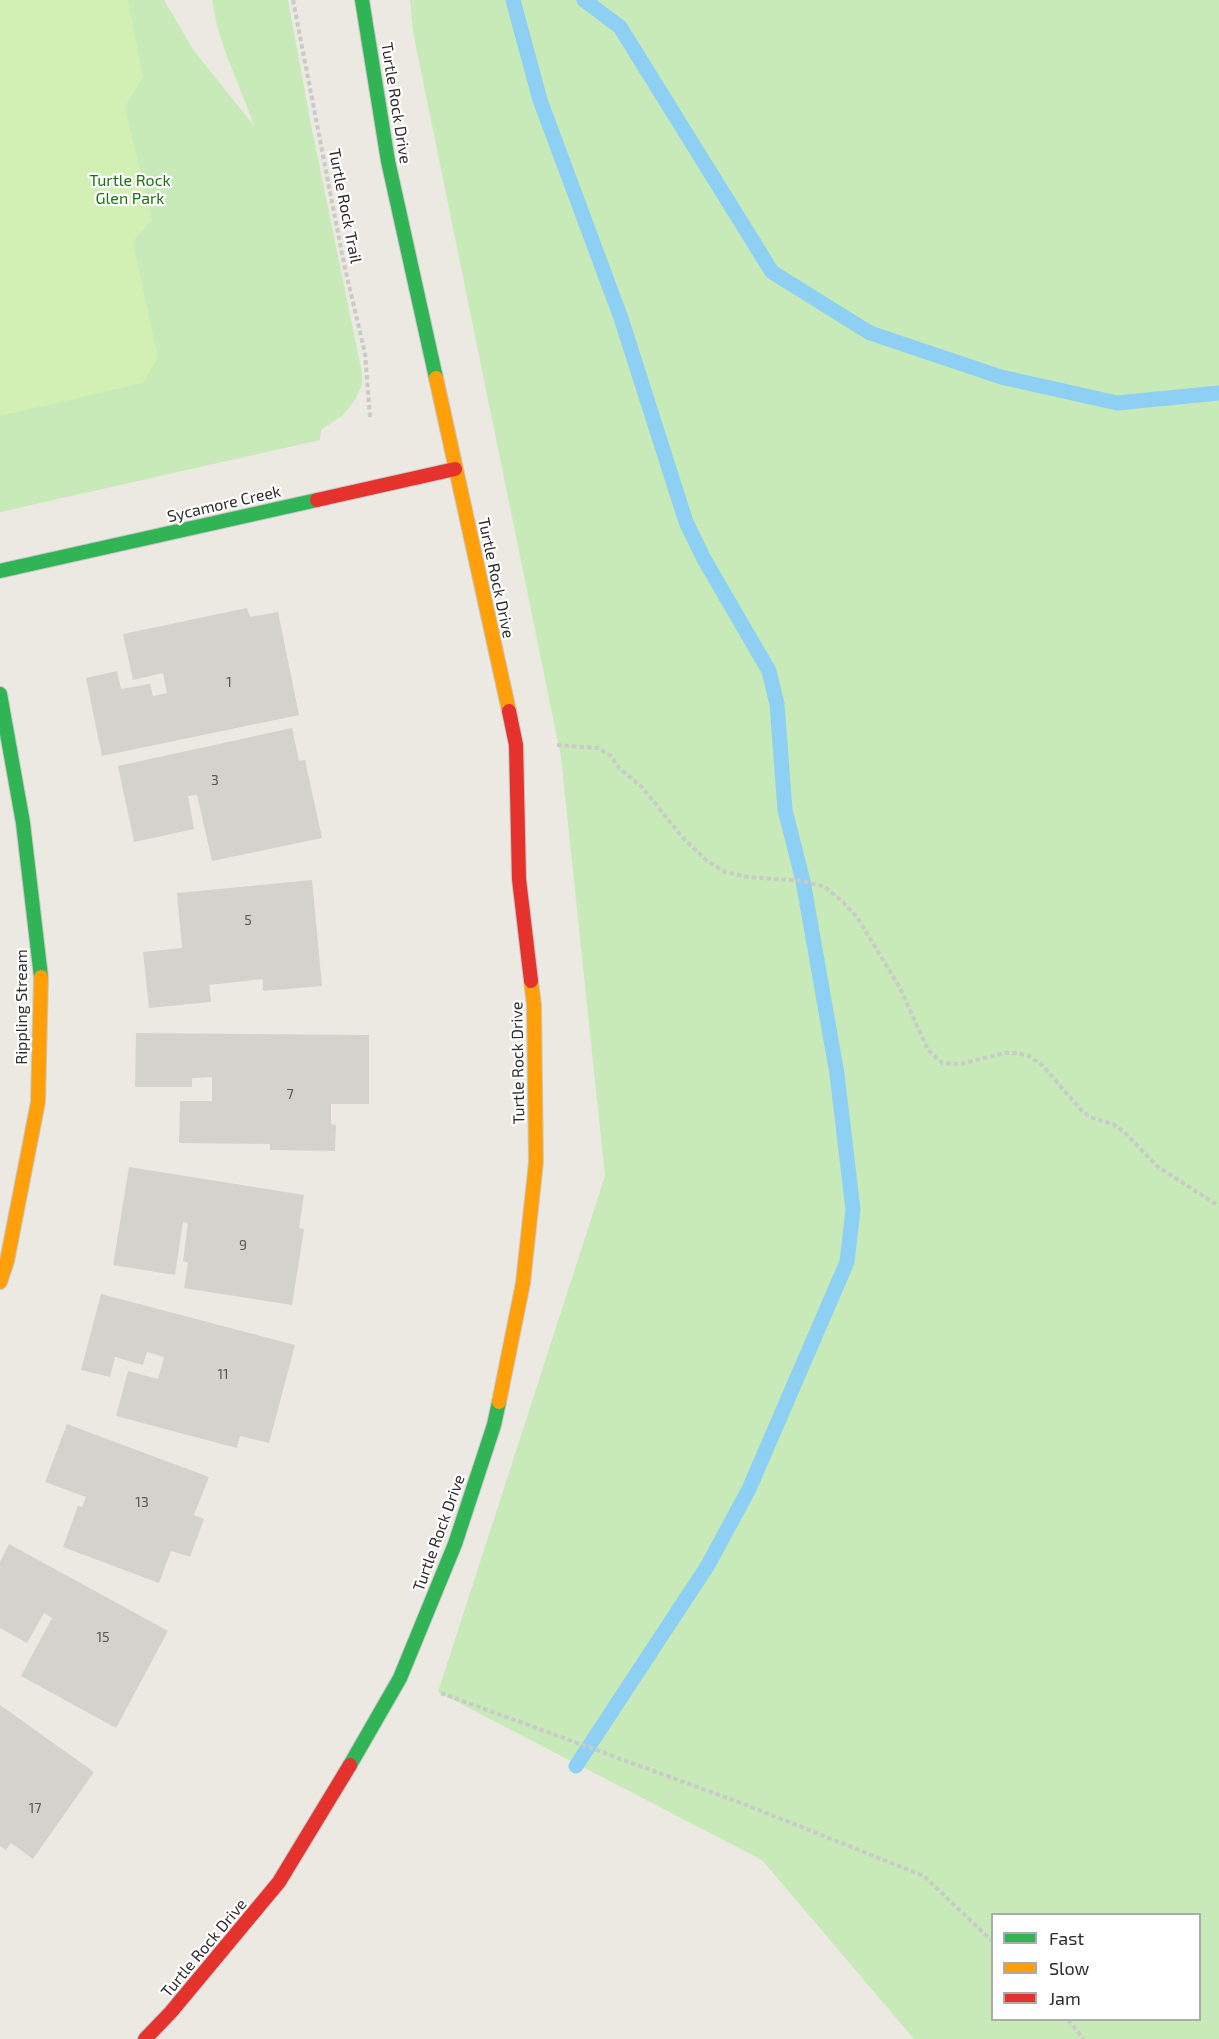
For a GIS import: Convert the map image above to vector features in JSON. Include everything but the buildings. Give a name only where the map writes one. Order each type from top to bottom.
[{"type":"street","name":"Turtle Rock Drive","points":[[145,2039],[171,2012],[279,1882],[338,1787],[400,1678],[455,1544],[494,1425],[523,1283],[536,1162],[535,1016],[519,879],[516,745],[388,161],[362,0]]},
{"type":"street","name":"Sycamore Creek","points":[[0,571],[455,469]]},
{"type":"street","name":"Rippling Stream","points":[[0,694],[23,823],[41,968],[38,1102],[7,1261],[0,1282]]},
{"type":"path","name":"Turtle Rock Trail","points":[[293,0],[344,264],[365,353],[370,417]]},
{"type":"path","points":[[516,745],[598,748],[611,756],[619,768],[642,787],[683,838],[706,860],[725,872],[747,877],[803,881],[825,888],[857,917],[900,988],[928,1050],[934,1057],[942,1063],[960,1064],[1005,1053],[1029,1056],[1042,1065],[1081,1110],[1090,1117],[1113,1124],[1124,1132],[1158,1167],[1219,1206]]},
{"type":"path","points":[[400,1678],[749,1806],[924,1876],[991,1939]]},
{"type":"path","points":[[1070,2021],[1084,2039]]},
{"type":"green space","name":"Turtle Rock Glen Park","points":[[0,0],[164,0],[194,51],[255,127],[226,54],[212,0],[288,0],[362,373],[362,384],[355,400],[343,415],[321,430],[320,440],[0,512]]},
{"type":"green space","points":[[0,0],[128,0],[143,77],[125,107],[152,220],[133,242],[158,358],[143,383],[0,416]]},
{"type":"green space","points":[[410,0],[1219,0],[1219,2039],[914,2039],[762,1860],[438,1692],[605,1176],[561,757],[413,32]]},
{"type":"waterway","points":[[513,0],[540,100],[621,318],[686,522],[704,559],[769,671],[777,704],[785,810],[803,881],[837,1074],[853,1210],[847,1262],[749,1489],[708,1565],[576,1766]]},
{"type":"waterway","points":[[584,0],[620,27],[772,272],[870,333],[1001,377],[1117,403],[1219,393]]},
{"type":"traffic: fast","points":[[362,0],[388,161],[436,378]]},
{"type":"traffic: fast","points":[[0,571],[317,500]]},
{"type":"traffic: fast","points":[[0,694],[23,823],[41,977]]},
{"type":"traffic: fast","points":[[350,1765],[400,1678],[455,1544],[494,1425],[499,1402]]},
{"type":"traffic: slow","points":[[436,378],[509,711]]},
{"type":"traffic: slow","points":[[0,1282],[7,1261],[38,1102],[41,977]]},
{"type":"traffic: slow","points":[[499,1402],[523,1283],[536,1162],[534,1005],[531,981]]},
{"type":"traffic: jam","points":[[317,500],[455,469]]},
{"type":"traffic: jam","points":[[509,711],[516,745],[519,879],[531,981]]},
{"type":"traffic: jam","points":[[145,2039],[171,2012],[279,1882],[350,1765]]}]
